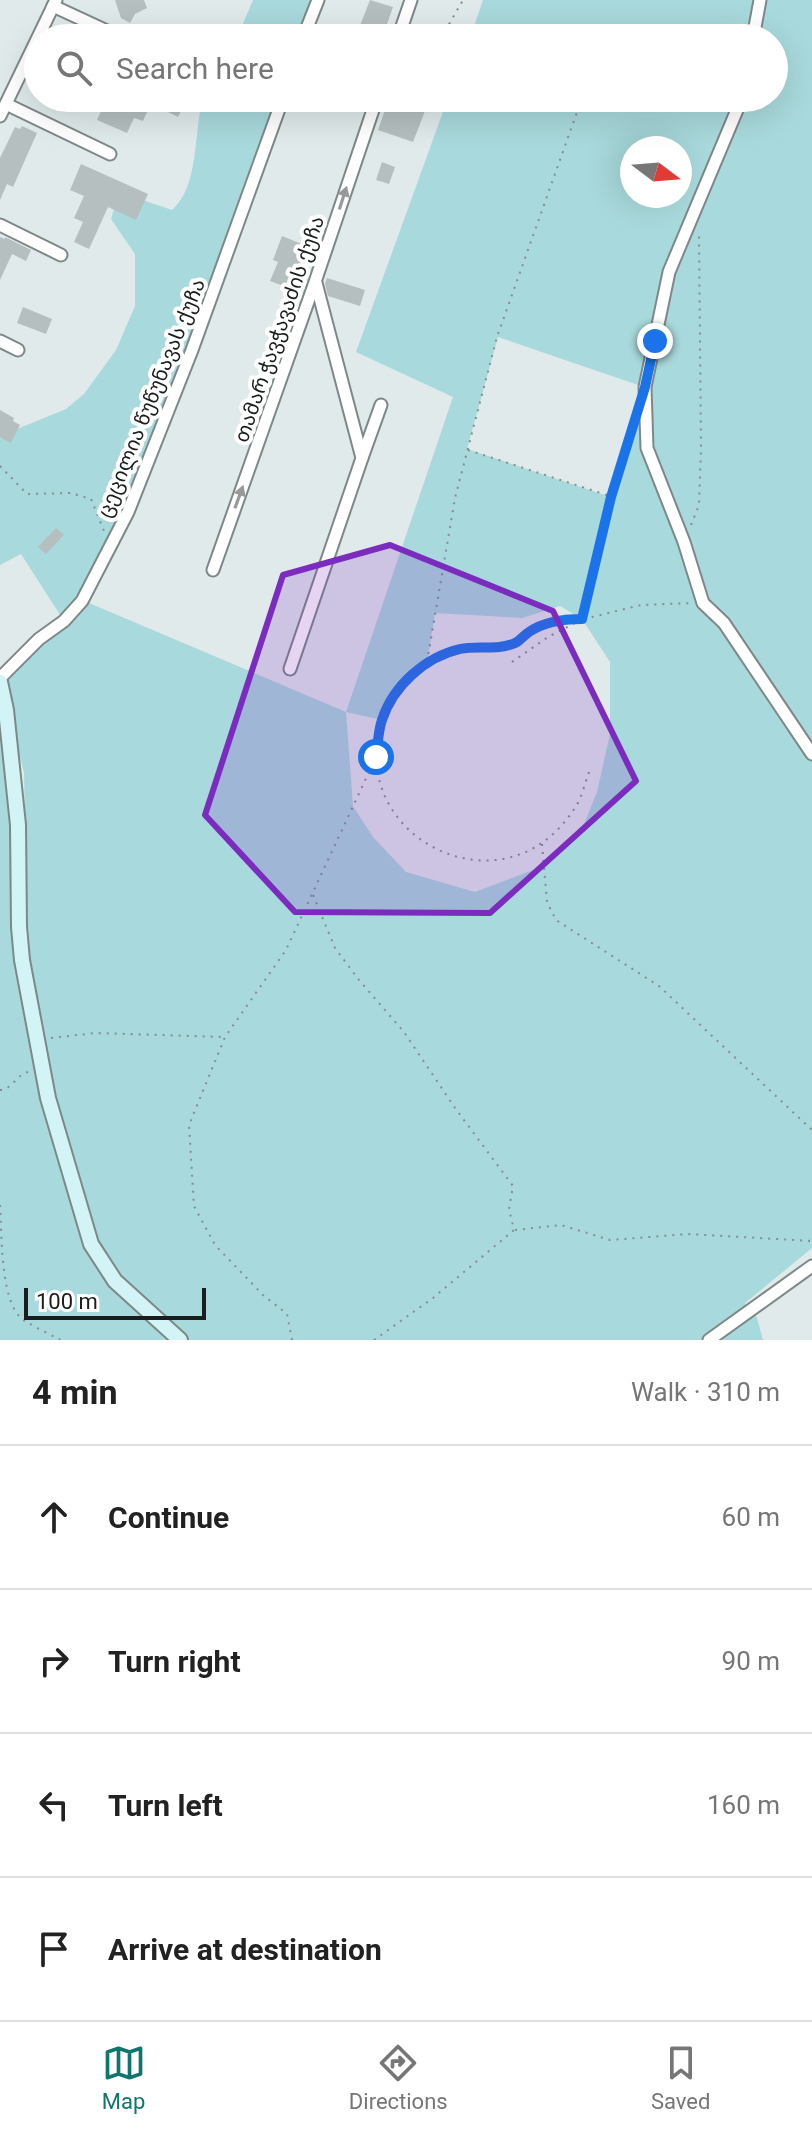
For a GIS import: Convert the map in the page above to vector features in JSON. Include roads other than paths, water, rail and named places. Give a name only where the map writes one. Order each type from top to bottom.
[{"type":"main road","points":[[0,680],[18,825],[21,949],[48,1098],[91,1244],[115,1281],[180,1340]]},
{"type":"street","points":[[309,24],[318,0]]},
{"type":"street","points":[[403,24],[411,0]]},
{"type":"street","points":[[756,24],[760,0]]},
{"type":"street","points":[[45,24],[55,3],[95,24]]},
{"type":"street","points":[[0,116],[24,67]]},
{"type":"street","points":[[6,104],[110,154]]},
{"type":"street","name":"ცეცილია წუწუნავას ქუჩა","points":[[0,680],[39,639],[64,621],[82,601],[128,512],[159,439],[278,112]]},
{"type":"street","name":"თამარ ჭავჭავაძის ქუჩა","points":[[213,570],[372,112]]},
{"type":"street","points":[[736,112],[669,272],[645,387],[647,448],[684,542],[703,603],[724,623],[812,754]]},
{"type":"street","points":[[0,225],[61,255]]},
{"type":"street","points":[[315,282],[362,458]]},
{"type":"street","points":[[0,341],[18,350]]},
{"type":"street","points":[[290,669],[381,405]]},
{"type":"street","points":[[709,1340],[812,1266]]}]
